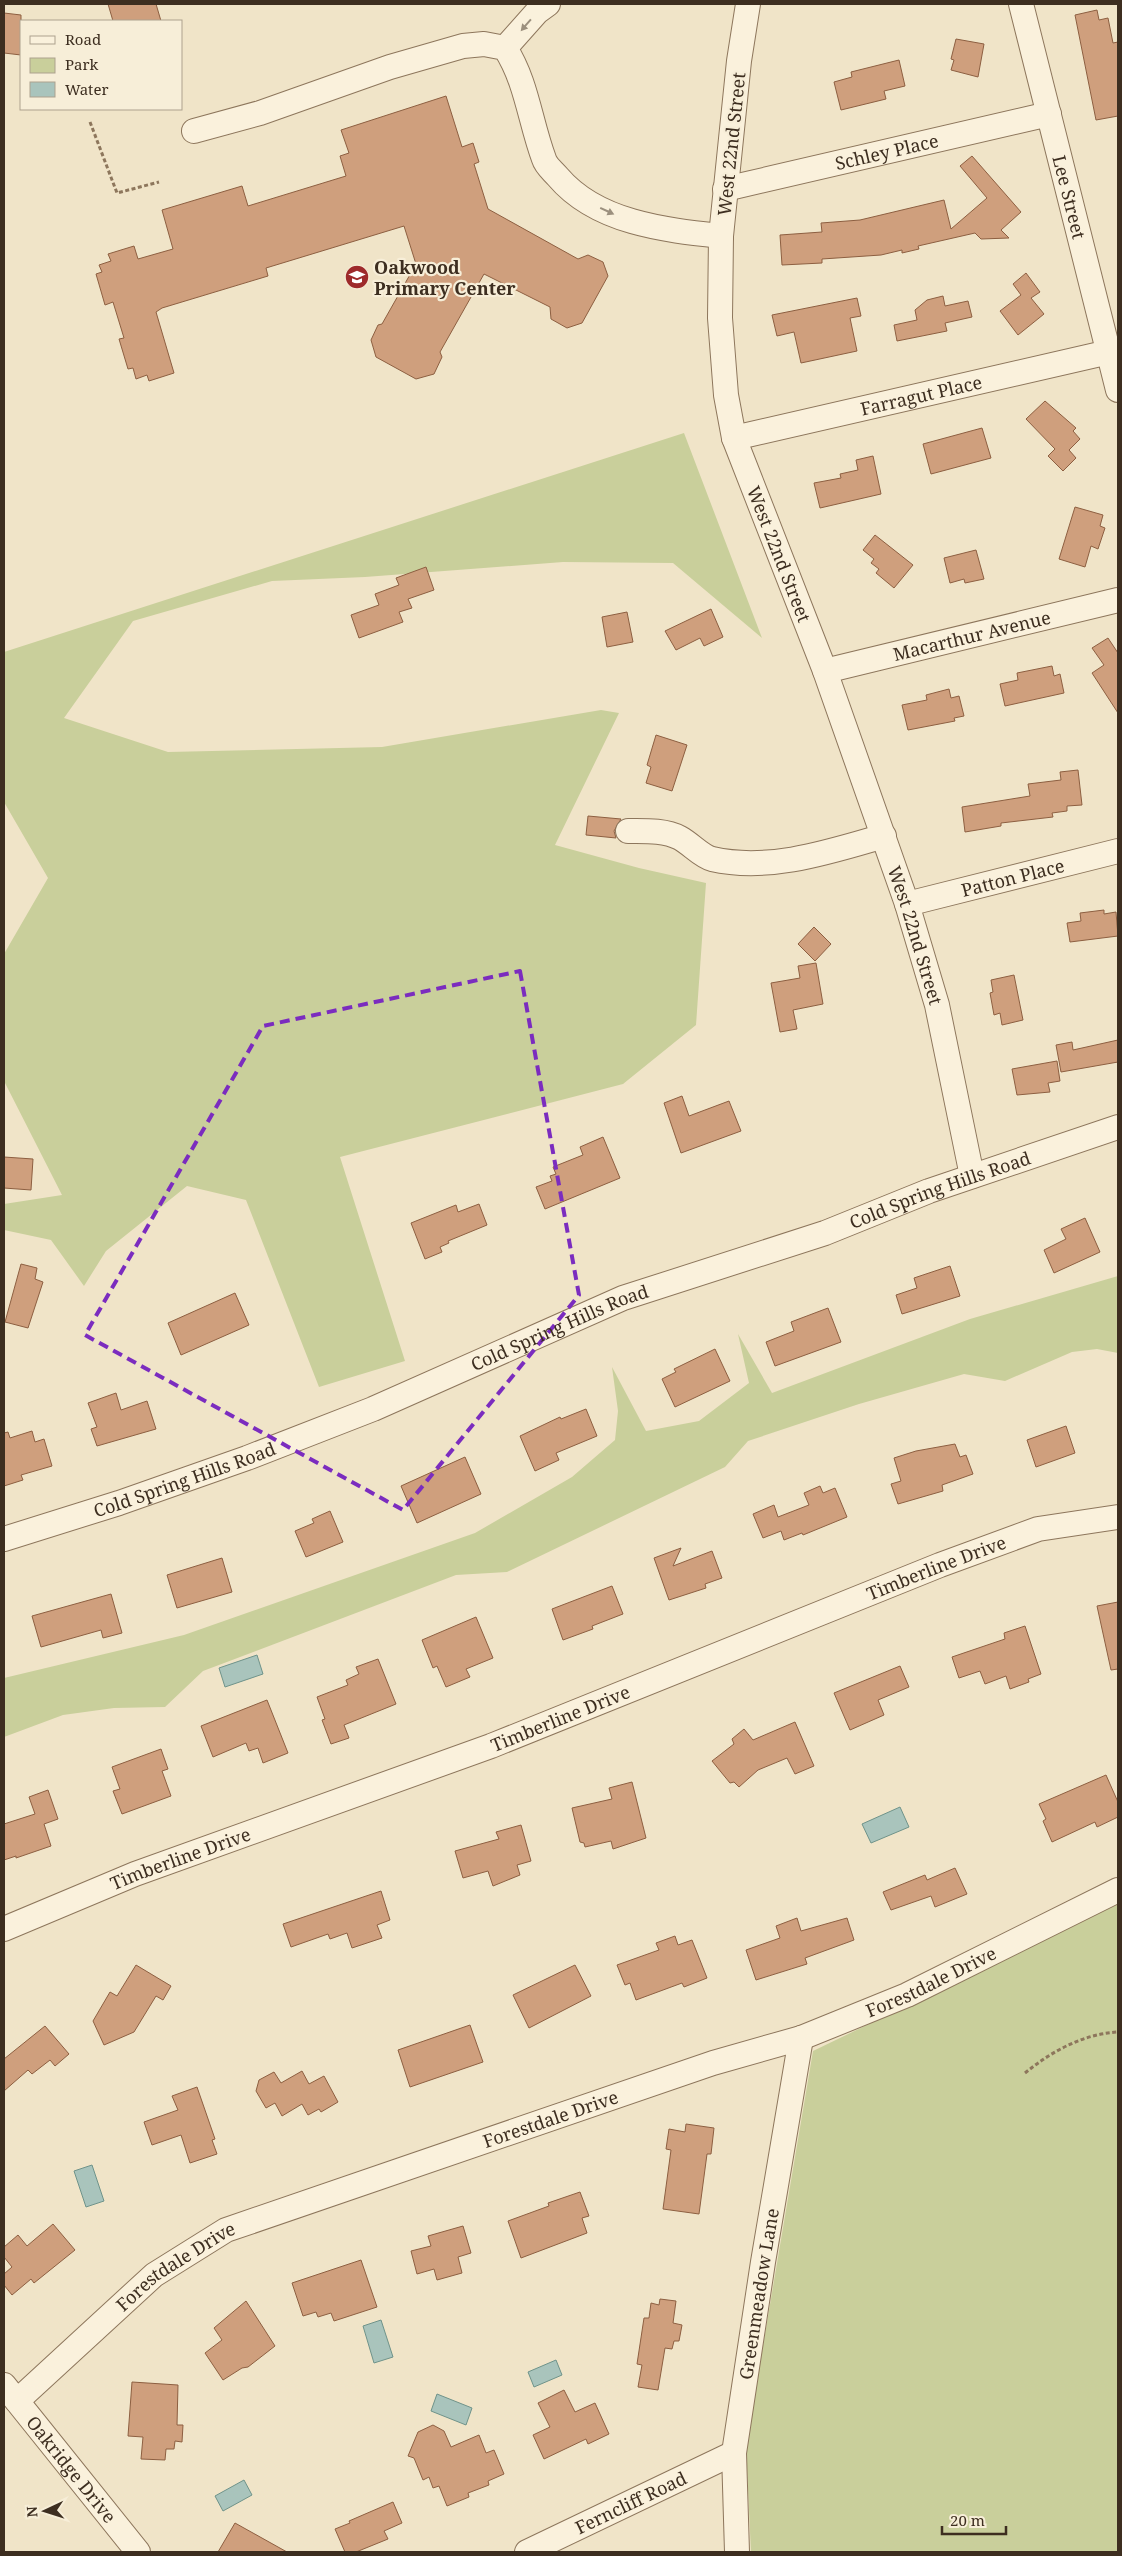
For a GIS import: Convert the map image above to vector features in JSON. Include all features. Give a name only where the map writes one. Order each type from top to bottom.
[{"type":"street","points":[[505,48],[537,12],[548,4]]},
{"type":"street","name":"West 22nd Street","points":[[748,4],[721,236],[720,318],[726,395],[734,438],[825,671],[907,904],[937,1005],[972,1176]]},
{"type":"street","name":"Lee Street","points":[[1021,4],[1118,390]]},
{"type":"street","points":[[194,131],[260,113],[390,67],[463,46],[484,44],[505,48],[516,66],[544,161],[566,186],[591,204],[622,218],[674,231],[721,236]]},
{"type":"street","name":"Schley Place","points":[[725,190],[1049,114]]},
{"type":"street","name":"Farragut Place","points":[[734,438],[1109,352]]},
{"type":"street","name":"Macarthur Avenue","points":[[825,671],[1118,600]]},
{"type":"street","points":[[628,831],[660,832],[679,837],[710,858],[756,865],[803,857],[884,836]]},
{"type":"street","name":"Patton Place","points":[[907,904],[1118,851]]},
{"type":"street","name":"Cold Spring Hills Road","points":[[4,1539],[119,1503],[246,1458],[373,1409],[623,1298],[825,1234],[972,1176],[1118,1127]]},
{"type":"street","name":"Timberline Drive","points":[[4,1929],[135,1874],[491,1746],[940,1565],[1038,1529],[1118,1517]]},
{"type":"street","name":"Forestdale Drive","points":[[10,2393],[154,2275],[226,2230],[713,2063],[801,2038],[907,1994],[1118,1890]]},
{"type":"street","name":"Greenmeadow Lane","points":[[737,2552],[734,2453],[763,2262],[801,2038]]},
{"type":"street","name":"Oakridge Drive","points":[[10,2393],[138,2552]]},
{"type":"street","name":"Ferncliff Road","points":[[527,2552],[734,2453]]},
{"type":"path","points":[[90,122],[117,193],[159,182]]},
{"type":"path","points":[[1025,2073],[1070,2044],[1103,2033],[1118,2032]]},
{"type":"highlighted area","points":[[520,971],[579,1295],[403,1510],[85,1335],[263,1026]]},
{"type":"green space","points":[[684,433],[762,638],[673,563],[563,562],[365,577],[272,581],[133,621],[64,718],[168,752],[382,747],[601,710],[619,713],[555,845],[639,868],[706,883],[696,1025],[623,1084],[340,1157],[405,1361],[319,1387],[246,1200],[187,1186],[106,1251],[84,1286],[51,1240],[4,1230],[4,1204],[62,1195],[4,1081],[4,954],[48,878],[4,802],[4,652]]},
{"type":"green space","points":[[1118,1276],[1118,1353],[1097,1349],[1072,1352],[1005,1381],[964,1374],[859,1404],[748,1441],[725,1467],[507,1572],[456,1575],[203,1671],[165,1707],[114,1708],[63,1715],[4,1737],[4,1678],[184,1635],[475,1533],[572,1477],[615,1440],[618,1411],[612,1367],[646,1431],[699,1421],[749,1383],[738,1334],[772,1393],[970,1319]]},
{"type":"green space","points":[[1118,1904],[1118,2552],[751,2552],[746,2446],[813,2051]]},
{"type":"water","points":[[257,1655],[263,1674],[225,1687],[219,1668]]},
{"type":"water","points":[[900,1807],[909,1827],[871,1843],[862,1824]]},
{"type":"water","points":[[92,2165],[104,2201],[86,2207],[74,2171]]},
{"type":"water","points":[[381,2320],[393,2357],[374,2363],[363,2326]]},
{"type":"water","points":[[556,2360],[562,2375],[534,2387],[528,2372]]},
{"type":"water","points":[[437,2394],[472,2408],[466,2425],[431,2411]]},
{"type":"water","points":[[244,2480],[252,2495],[223,2511],[215,2496]]},
{"type":"building","points":[[108,4],[156,4],[161,20],[113,20]]},
{"type":"building","points":[[1097,10],[1099,20],[1108,18],[1113,43],[1118,42],[1118,116],[1096,120],[1075,15]]},
{"type":"building","points":[[4,13],[21,15],[20,55],[4,53]]},
{"type":"building","points":[[956,39],[984,44],[978,77],[951,70],[954,60],[951,59]]},
{"type":"building","points":[[899,60],[905,86],[884,91],[886,99],[841,110],[834,82],[852,77],[851,72]]},
{"type":"building","points":[[446,96],[462,147],[473,143],[479,162],[474,164],[488,209],[578,259],[588,255],[603,262],[608,276],[582,323],[567,328],[551,319],[550,307],[484,274],[440,352],[442,357],[434,374],[416,379],[376,357],[371,340],[378,325],[382,324],[416,264],[404,226],[266,268],[268,276],[162,308],[156,312],[174,373],[149,381],[147,375],[136,379],[133,368],[128,369],[119,339],[124,338],[113,302],[105,305],[96,274],[102,272],[99,265],[111,261],[108,254],[134,246],[138,259],[173,249],[162,210],[242,186],[248,206],[346,176],[340,156],[349,153],[341,130]]},
{"type":"building","points":[[972,156],[1021,212],[1001,230],[1009,238],[981,239],[975,233],[918,246],[919,249],[902,253],[902,250],[881,255],[822,259],[822,263],[782,265],[780,235],[822,232],[821,223],[860,220],[944,200],[951,229],[987,198],[960,166]]},
{"type":"building","points":[[1026,273],[1040,292],[1031,298],[1044,314],[1018,335],[1000,311],[1021,295],[1013,284]]},
{"type":"building","points":[[943,296],[945,306],[968,301],[972,317],[945,323],[947,331],[897,341],[894,325],[917,320],[915,310],[927,300]]},
{"type":"building","points":[[857,298],[861,316],[850,318],[857,351],[801,363],[794,332],[777,336],[772,315]]},
{"type":"building","points":[[1045,401],[1076,428],[1073,431],[1080,439],[1069,450],[1076,458],[1063,471],[1048,456],[1055,449],[1026,419]]},
{"type":"building","points":[[982,428],[991,458],[931,474],[923,444]]},
{"type":"building","points":[[873,456],[881,494],[820,508],[814,483],[841,478],[840,474],[858,470],[856,460]]},
{"type":"building","points":[[1075,507],[1103,515],[1100,526],[1105,528],[1098,549],[1091,546],[1085,567],[1059,559]]},
{"type":"building","points":[[875,535],[913,565],[894,588],[876,573],[879,569],[871,563],[874,559],[863,550]]},
{"type":"building","points":[[976,550],[984,579],[965,583],[964,579],[950,583],[944,558]]},
{"type":"building","points":[[426,567],[434,590],[408,599],[412,608],[399,612],[403,622],[359,638],[351,615],[379,605],[375,594],[399,585],[396,578]]},
{"type":"building","points":[[711,609],[723,637],[704,646],[700,638],[676,650],[665,631]]},
{"type":"building","points":[[627,612],[633,642],[607,647],[602,617]]},
{"type":"building","points":[[1108,638],[1118,653],[1118,713],[1092,673],[1104,665],[1092,648]]},
{"type":"building","points":[[1052,666],[1054,676],[1060,674],[1064,693],[1005,706],[1000,684],[1018,680],[1017,673]]},
{"type":"building","points":[[949,689],[951,698],[959,696],[964,716],[954,718],[955,721],[908,730],[902,705],[927,700],[926,695]]},
{"type":"building","points":[[656,735],[687,745],[672,791],[646,783],[651,767],[647,765]]},
{"type":"building","points":[[1078,770],[1082,805],[1067,806],[1067,811],[1052,813],[1053,817],[1001,823],[1001,826],[965,832],[962,807],[1030,796],[1028,784],[1061,780],[1060,772]]},
{"type":"building","points":[[588,816],[621,819],[614,831],[616,838],[586,835]]},
{"type":"building","points":[[1104,910],[1104,914],[1116,912],[1118,936],[1070,942],[1067,923],[1081,921],[1080,913]]},
{"type":"building","points":[[814,927],[831,944],[815,961],[798,944]]},
{"type":"building","points":[[816,963],[823,1004],[793,1010],[797,1029],[780,1032],[771,983],[800,978],[798,966]]},
{"type":"building","points":[[1014,975],[1023,1020],[1002,1025],[1000,1013],[994,1015],[990,993],[993,992],[991,980]]},
{"type":"building","points":[[1118,1040],[1118,1062],[1061,1072],[1056,1045],[1072,1042],[1073,1050]]},
{"type":"building","points":[[1057,1061],[1060,1081],[1048,1083],[1050,1092],[1017,1095],[1012,1069]]},
{"type":"building","points":[[682,1096],[689,1116],[729,1101],[741,1131],[681,1153],[664,1103]]},
{"type":"building","points":[[603,1137],[620,1178],[545,1209],[536,1187],[552,1181],[550,1176],[556,1174],[553,1167],[583,1155],[580,1147]]},
{"type":"building","points":[[4,1157],[33,1159],[31,1190],[4,1188]]},
{"type":"building","points":[[479,1204],[487,1225],[448,1241],[449,1243],[440,1247],[442,1252],[425,1259],[411,1223],[456,1205],[458,1212]]},
{"type":"building","points":[[1085,1218],[1100,1252],[1054,1273],[1044,1250],[1066,1239],[1061,1229]]},
{"type":"building","points":[[21,1264],[37,1268],[35,1279],[43,1282],[28,1328],[5,1322]]},
{"type":"building","points":[[950,1266],[960,1296],[902,1314],[896,1295],[917,1288],[914,1278]]},
{"type":"building","points":[[235,1293],[249,1325],[181,1355],[168,1323]]},
{"type":"building","points":[[828,1308],[841,1342],[775,1366],[766,1342],[794,1331],[791,1322]]},
{"type":"building","points":[[715,1349],[730,1381],[675,1407],[662,1379],[676,1372],[674,1369]]},
{"type":"building","points":[[116,1393],[121,1410],[147,1401],[156,1429],[97,1446],[91,1429],[97,1427],[88,1403]]},
{"type":"building","points":[[586,1409],[597,1436],[556,1453],[559,1460],[535,1471],[520,1436],[560,1417],[561,1419]]},
{"type":"building","points":[[1066,1426],[1075,1453],[1036,1467],[1027,1440]]},
{"type":"building","points":[[32,1431],[35,1442],[44,1439],[52,1466],[21,1475],[23,1480],[4,1486],[4,1433],[8,1432],[10,1438]]},
{"type":"building","points":[[955,1444],[960,1457],[966,1455],[973,1474],[942,1485],[943,1491],[898,1504],[891,1484],[901,1481],[894,1458],[916,1451]]},
{"type":"building","points":[[465,1457],[481,1494],[417,1523],[401,1486]]},
{"type":"building","points":[[820,1486],[823,1493],[835,1488],[847,1517],[803,1535],[802,1533],[784,1540],[781,1531],[763,1538],[753,1514],[774,1505],[778,1517],[809,1505],[804,1493]]},
{"type":"building","points":[[330,1511],[343,1542],[306,1557],[295,1531],[314,1523],[312,1519]]},
{"type":"building","points":[[681,1548],[673,1566],[712,1551],[722,1578],[705,1584],[706,1588],[669,1600],[654,1558]]},
{"type":"building","points":[[222,1558],[232,1592],[177,1608],[167,1575]]},
{"type":"building","points":[[612,1586],[623,1614],[592,1626],[593,1629],[563,1640],[552,1609]]},
{"type":"building","points":[[111,1594],[122,1633],[103,1638],[101,1630],[41,1647],[32,1616]]},
{"type":"building","points":[[1118,1602],[1118,1669],[1111,1670],[1097,1606]]},
{"type":"building","points":[[476,1617],[493,1658],[466,1669],[470,1677],[446,1687],[437,1666],[433,1668],[422,1640]]},
{"type":"building","points":[[1025,1626],[1041,1674],[1028,1679],[1029,1682],[1010,1689],[1006,1676],[985,1684],[980,1671],[959,1678],[952,1657],[1005,1639],[1004,1633]]},
{"type":"building","points":[[378,1659],[396,1704],[344,1725],[349,1738],[331,1744],[322,1720],[325,1719],[317,1697],[348,1685],[346,1680],[359,1674],[356,1667]]},
{"type":"building","points":[[900,1666],[909,1687],[878,1700],[884,1715],[850,1730],[834,1693]]},
{"type":"building","points":[[267,1700],[288,1753],[263,1763],[258,1748],[249,1751],[246,1743],[213,1757],[201,1726]]},
{"type":"building","points":[[795,1722],[814,1766],[795,1774],[787,1758],[758,1770],[739,1787],[734,1782],[730,1783],[712,1761],[734,1744],[732,1739],[744,1729],[753,1740]]},
{"type":"building","points":[[161,1749],[168,1769],[162,1771],[171,1796],[122,1814],[113,1791],[120,1789],[112,1767]]},
{"type":"building","points":[[1106,1775],[1118,1802],[1118,1817],[1097,1827],[1095,1822],[1052,1842],[1043,1821],[1046,1819],[1039,1804]]},
{"type":"building","points":[[632,1782],[646,1838],[613,1849],[611,1841],[585,1847],[584,1843],[580,1842],[572,1808],[612,1799],[609,1788]]},
{"type":"building","points":[[48,1790],[58,1819],[44,1824],[51,1846],[16,1858],[16,1856],[4,1860],[4,1824],[35,1814],[29,1797]]},
{"type":"building","points":[[521,1825],[531,1861],[517,1865],[520,1875],[493,1886],[488,1871],[463,1878],[455,1851],[499,1839],[496,1832]]},
{"type":"building","points":[[955,1868],[967,1894],[935,1907],[931,1896],[891,1910],[883,1892],[925,1875],[927,1880]]},
{"type":"building","points":[[381,1891],[390,1920],[377,1925],[382,1938],[352,1948],[347,1933],[330,1939],[328,1934],[291,1947],[283,1924]]},
{"type":"building","points":[[797,1918],[801,1931],[847,1918],[854,1940],[805,1958],[807,1964],[756,1980],[746,1950],[780,1938],[776,1926]]},
{"type":"building","points":[[675,1936],[678,1945],[692,1940],[707,1978],[684,1987],[682,1983],[636,2000],[630,1983],[625,1985],[617,1965],[659,1950],[656,1943]]},
{"type":"building","points":[[136,1965],[171,1986],[163,2000],[156,1996],[134,2032],[104,2045],[93,2021],[110,1992],[117,1996]]},
{"type":"building","points":[[575,1965],[591,1996],[529,2028],[513,1995]]},
{"type":"building","points":[[470,2025],[483,2062],[410,2087],[398,2050]]},
{"type":"building","points":[[45,2026],[69,2054],[55,2066],[50,2060],[32,2074],[28,2070],[4,2091],[4,2059]]},
{"type":"building","points":[[302,2071],[309,2084],[324,2076],[338,2102],[321,2112],[319,2109],[308,2115],[302,2104],[282,2116],[275,2103],[266,2108],[256,2091],[259,2080],[274,2072],[281,2083]]},
{"type":"building","points":[[197,2087],[215,2139],[212,2140],[217,2154],[190,2163],[181,2135],[152,2145],[144,2122],[178,2110],[172,2096]]},
{"type":"building","points":[[686,2124],[714,2128],[711,2154],[707,2154],[699,2214],[663,2209],[671,2150],[666,2149],[669,2129],[685,2132]]},
{"type":"building","points":[[580,2192],[589,2216],[582,2218],[587,2233],[521,2258],[508,2221],[549,2206],[548,2203]]},
{"type":"building","points":[[53,2224],[75,2250],[34,2283],[31,2279],[12,2295],[4,2285],[4,2274],[12,2267],[4,2257],[4,2247],[18,2235],[27,2246]]},
{"type":"building","points":[[463,2226],[471,2253],[458,2257],[462,2273],[437,2280],[434,2269],[417,2274],[411,2251],[431,2246],[428,2236]]},
{"type":"building","points":[[361,2260],[377,2307],[334,2321],[331,2313],[318,2317],[316,2312],[303,2316],[292,2283]]},
{"type":"building","points":[[660,2299],[676,2301],[673,2323],[682,2325],[679,2341],[674,2341],[672,2349],[665,2348],[658,2390],[638,2387],[642,2365],[637,2364],[644,2318],[649,2318],[651,2303],[659,2305]]},
{"type":"building","points":[[246,2301],[275,2346],[248,2367],[242,2368],[223,2380],[205,2353],[222,2340],[214,2328]]},
{"type":"building","points":[[132,2382],[178,2385],[177,2425],[183,2425],[182,2442],[175,2441],[174,2449],[166,2449],[165,2460],[141,2459],[143,2437],[128,2436]]},
{"type":"building","points":[[564,2390],[575,2412],[595,2403],[609,2434],[588,2444],[586,2439],[544,2459],[533,2435],[550,2427],[538,2403]]},
{"type":"building","points":[[433,2425],[444,2431],[451,2447],[479,2435],[486,2453],[494,2450],[504,2474],[488,2481],[489,2485],[468,2493],[469,2497],[447,2506],[439,2486],[433,2488],[429,2477],[423,2480],[414,2458],[408,2456],[418,2432]]},
{"type":"building","points":[[393,2502],[402,2523],[384,2531],[388,2539],[356,2552],[345,2552],[335,2529]]},
{"type":"building","points":[[235,2523],[287,2552],[218,2552]]},
{"type":"place","name":"Oakwood Primary Center","points":[[357,277]]}]
